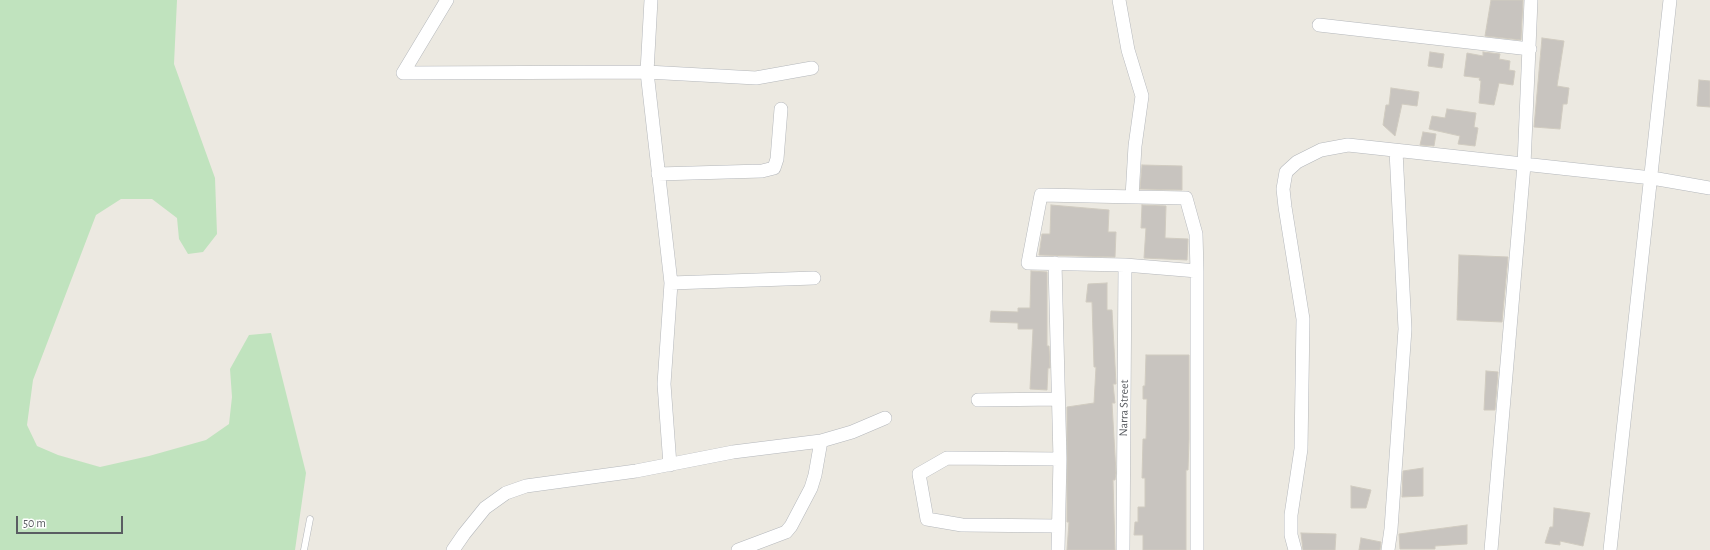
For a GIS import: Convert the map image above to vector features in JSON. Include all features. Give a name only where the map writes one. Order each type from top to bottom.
[{"type":"street","points":[[447,0],[403,73],[648,72],[756,78],[812,68]]},
{"type":"street","points":[[650,0],[648,72],[671,283],[664,384],[670,465]]},
{"type":"street","points":[[1119,0],[1128,50],[1142,96],[1135,146],[1132,197]]},
{"type":"street","points":[[1491,550],[1524,165],[1531,0]]},
{"type":"street","points":[[1610,550],[1652,178],[1670,0]]},
{"type":"street","points":[[1319,24],[1530,49]]},
{"type":"street","points":[[658,174],[762,171],[774,168],[777,160],[781,109]]},
{"type":"street","points":[[1294,550],[1291,535],[1291,515],[1301,449],[1303,319],[1285,207],[1284,189],[1286,172],[1297,162],[1320,150],[1348,145],[1652,178],[1710,188]]},
{"type":"street","points":[[1388,550],[1392,521],[1405,329],[1396,151]]},
{"type":"street","points":[[1197,271],[1126,265],[1028,263],[1041,195],[1186,198],[1196,234],[1197,271],[1197,550]]},
{"type":"street","points":[[1055,263],[1060,459],[1058,550]]},
{"type":"street","name":"Narra Street","points":[[1123,550],[1126,265]]},
{"type":"street","points":[[671,283],[814,278]]},
{"type":"street","points":[[978,400],[1058,399]]},
{"type":"street","points":[[453,550],[485,508],[506,493],[526,486],[636,471],[733,452],[821,441],[852,432],[885,418]]},
{"type":"street","points":[[738,550],[786,532],[791,526],[811,488],[815,475],[821,441]]},
{"type":"street","points":[[1058,526],[962,525],[927,519],[919,474],[947,458],[1060,459]]},
{"type":"lane","points":[[304,550],[310,519]]},
{"type":"green space","points":[[0,0],[177,0],[174,64],[215,178],[217,234],[203,252],[188,254],[179,239],[177,218],[152,199],[121,199],[96,215],[33,380],[27,425],[37,446],[58,455],[100,467],[149,456],[206,440],[229,424],[232,397],[230,369],[249,335],[271,333],[306,473],[295,550],[0,550]]},
{"type":"building","points":[[1491,0],[1523,0],[1521,40],[1485,36]]},
{"type":"building","points":[[1542,38],[1564,41],[1557,86],[1569,88],[1567,104],[1563,104],[1560,129],[1534,127]]},
{"type":"building","points":[[1430,52],[1444,54],[1442,68],[1428,66]]},
{"type":"building","points":[[1483,52],[1500,54],[1499,59],[1510,61],[1509,70],[1515,71],[1513,85],[1499,83],[1494,105],[1479,103],[1480,78],[1464,76],[1467,53],[1483,56]]},
{"type":"building","points":[[1699,80],[1710,81],[1710,107],[1697,106]]},
{"type":"building","points":[[1391,88],[1419,92],[1417,106],[1402,104],[1395,136],[1383,125],[1386,105],[1389,105]]},
{"type":"building","points":[[1447,109],[1476,113],[1474,127],[1478,128],[1475,146],[1458,144],[1460,136],[1429,129],[1432,116],[1445,118]]},
{"type":"building","points":[[1423,132],[1436,134],[1434,146],[1420,145]]},
{"type":"building","points":[[1142,165],[1182,166],[1182,190],[1140,189]]},
{"type":"building","points":[[1051,205],[1109,210],[1108,232],[1116,232],[1115,257],[1039,255],[1042,234],[1050,234]]},
{"type":"building","points":[[1142,205],[1166,206],[1165,238],[1188,239],[1187,260],[1144,258],[1146,228],[1141,228]]},
{"type":"building","points":[[1459,255],[1508,257],[1502,322],[1457,320]]},
{"type":"building","points":[[1031,271],[1047,272],[1047,346],[1049,346],[1050,368],[1048,368],[1047,390],[1030,389],[1033,329],[1018,329],[1018,323],[990,322],[991,311],[1018,312],[1018,308],[1030,308]]},
{"type":"building","points":[[1107,283],[1107,310],[1112,310],[1116,384],[1113,384],[1115,403],[1112,403],[1116,473],[1115,480],[1113,480],[1115,550],[1067,550],[1069,522],[1067,522],[1067,407],[1094,403],[1096,367],[1094,367],[1092,302],[1086,302],[1088,284]]},
{"type":"building","points":[[1146,355],[1189,355],[1189,439],[1188,470],[1186,470],[1186,550],[1143,550],[1143,535],[1134,535],[1135,522],[1138,522],[1138,507],[1145,507],[1145,478],[1142,478],[1143,439],[1146,439],[1147,399],[1143,399],[1143,386],[1145,386]]},
{"type":"building","points":[[1486,371],[1498,372],[1495,410],[1484,410]]},
{"type":"building","points":[[1423,468],[1423,496],[1402,497],[1403,471]]},
{"type":"building","points":[[1351,486],[1371,490],[1366,508],[1351,508]]},
{"type":"building","points":[[1554,508],[1590,513],[1583,546],[1560,541],[1560,545],[1545,543],[1550,527],[1553,527]]},
{"type":"building","points":[[1467,525],[1467,544],[1435,546],[1435,549],[1400,549],[1399,534]]},
{"type":"building","points":[[1301,533],[1336,534],[1335,550],[1303,550]]},
{"type":"building","points":[[1361,538],[1381,542],[1380,550],[1359,550]]}]
